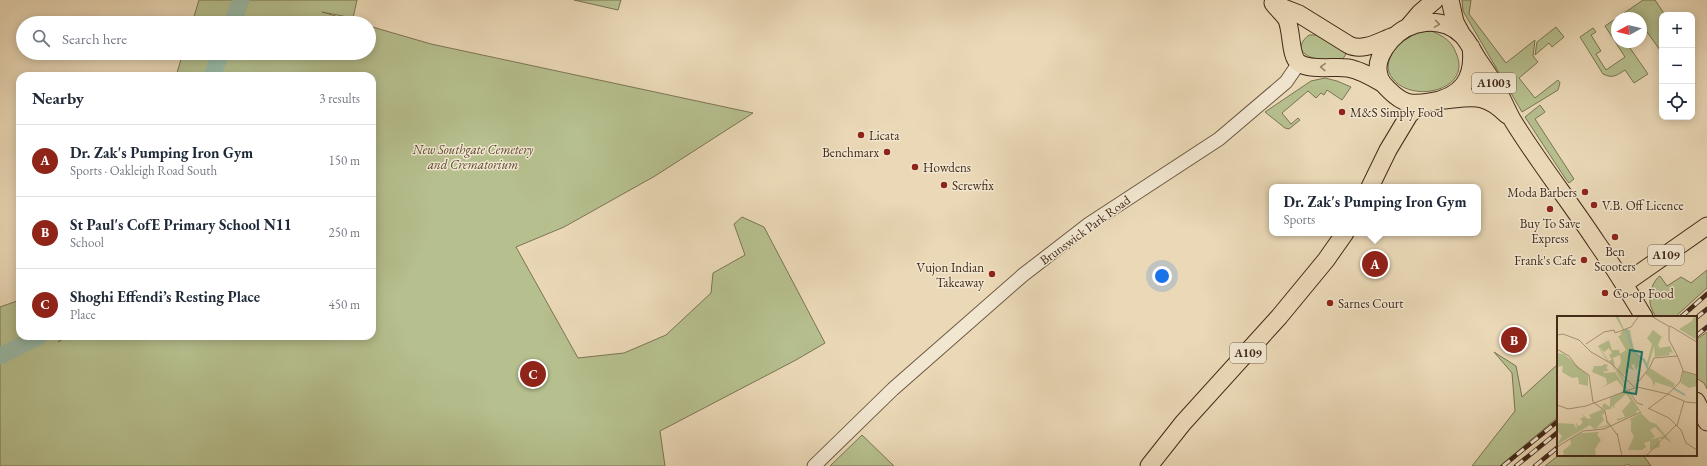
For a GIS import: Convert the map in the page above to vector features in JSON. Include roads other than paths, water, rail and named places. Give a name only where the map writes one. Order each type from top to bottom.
[{"type":"main road","points":[[1388,150],[1396,115],[1395,99],[1378,75],[1378,65],[1381,56],[1389,43],[1434,0]]},
{"type":"main road","points":[[1450,0],[1455,22],[1466,41]]},
{"type":"main road","name":"A1003","points":[[1270,2],[1286,19],[1291,32],[1294,57],[1299,63],[1313,67],[1348,68],[1356,70],[1387,88],[1406,103],[1412,104],[1472,98],[1485,99],[1496,104],[1513,121]]},
{"type":"main road","name":"A1003","points":[[1270,2],[1294,12],[1349,46],[1356,48],[1363,47],[1403,31],[1417,23],[1437,23],[1445,25],[1466,41],[1495,86],[1513,121],[1598,244],[1643,316]]},
{"type":"main road","points":[[1293,45],[1301,32],[1314,28],[1325,30]]},
{"type":"main road","name":"A1003","points":[[1436,101],[1457,93],[1466,79],[1472,59],[1466,41]]},
{"type":"main road","points":[[1371,184],[1388,150],[1409,115],[1415,109],[1436,101]]},
{"type":"main road","name":"A109","points":[[1624,284],[1707,226]]},
{"type":"main road","name":"A109","points":[[1149,466],[1183,423],[1274,323],[1326,260],[1343,236]]},
{"type":"main road","points":[[1697,404],[1707,422]]},
{"type":"street","name":"Brunswick Park Road","points":[[814,466],[893,389],[1023,275],[1089,224],[1219,139],[1286,82],[1299,63]]},
{"type":"waterway","points":[[235,16],[241,0]]},
{"type":"waterway","points":[[214,72],[218,60]]},
{"type":"waterway","points":[[0,356],[32,340]]},
{"type":"railway","points":[[1682,316],[1707,294]]},
{"type":"railway","points":[[1697,317],[1707,309]]},
{"type":"railway","points":[[1697,335],[1707,327]]},
{"type":"railway","points":[[1503,466],[1557,422]]},
{"type":"railway","points":[[1516,466],[1557,433]]},
{"type":"railway","points":[[1535,466],[1557,448]]},
{"type":"place","name":"M&S Simply Food","points":[[1342,112]]},
{"type":"place","name":"Licata","points":[[861,135]]},
{"type":"place","name":"Benchmarx","points":[[887,152]]},
{"type":"place","name":"Howdens","points":[[915,167]]},
{"type":"place","name":"Screwfix","points":[[944,185]]},
{"type":"place","name":"Moda Barbers","points":[[1585,192]]},
{"type":"place","name":"V.B. Off Licence","points":[[1594,205]]},
{"type":"place","name":"Buy To Save Express","points":[[1550,209]]},
{"type":"place","name":"Ben Scooters","points":[[1615,237]]},
{"type":"place","name":"Frank's Cafe","points":[[1584,260]]},
{"type":"place","name":"Dr. Zak's Pumping Iron Gym","points":[[1375,264]]},
{"type":"place","name":"Vujon Indian Takeaway","points":[[992,274]]},
{"type":"place","name":"Co-op Food","points":[[1605,293]]},
{"type":"place","name":"Sarnes Court","points":[[1330,303]]},
{"type":"place","name":"St Paul's CofE Primary School N11","points":[[1514,340]]},
{"type":"place","name":"Shoghi Effendi’s Resting Place","points":[[533,374]]},
{"type":"park label","name":"New Southgate Cemetery and Crematorium","points":[[473,156]]}]
